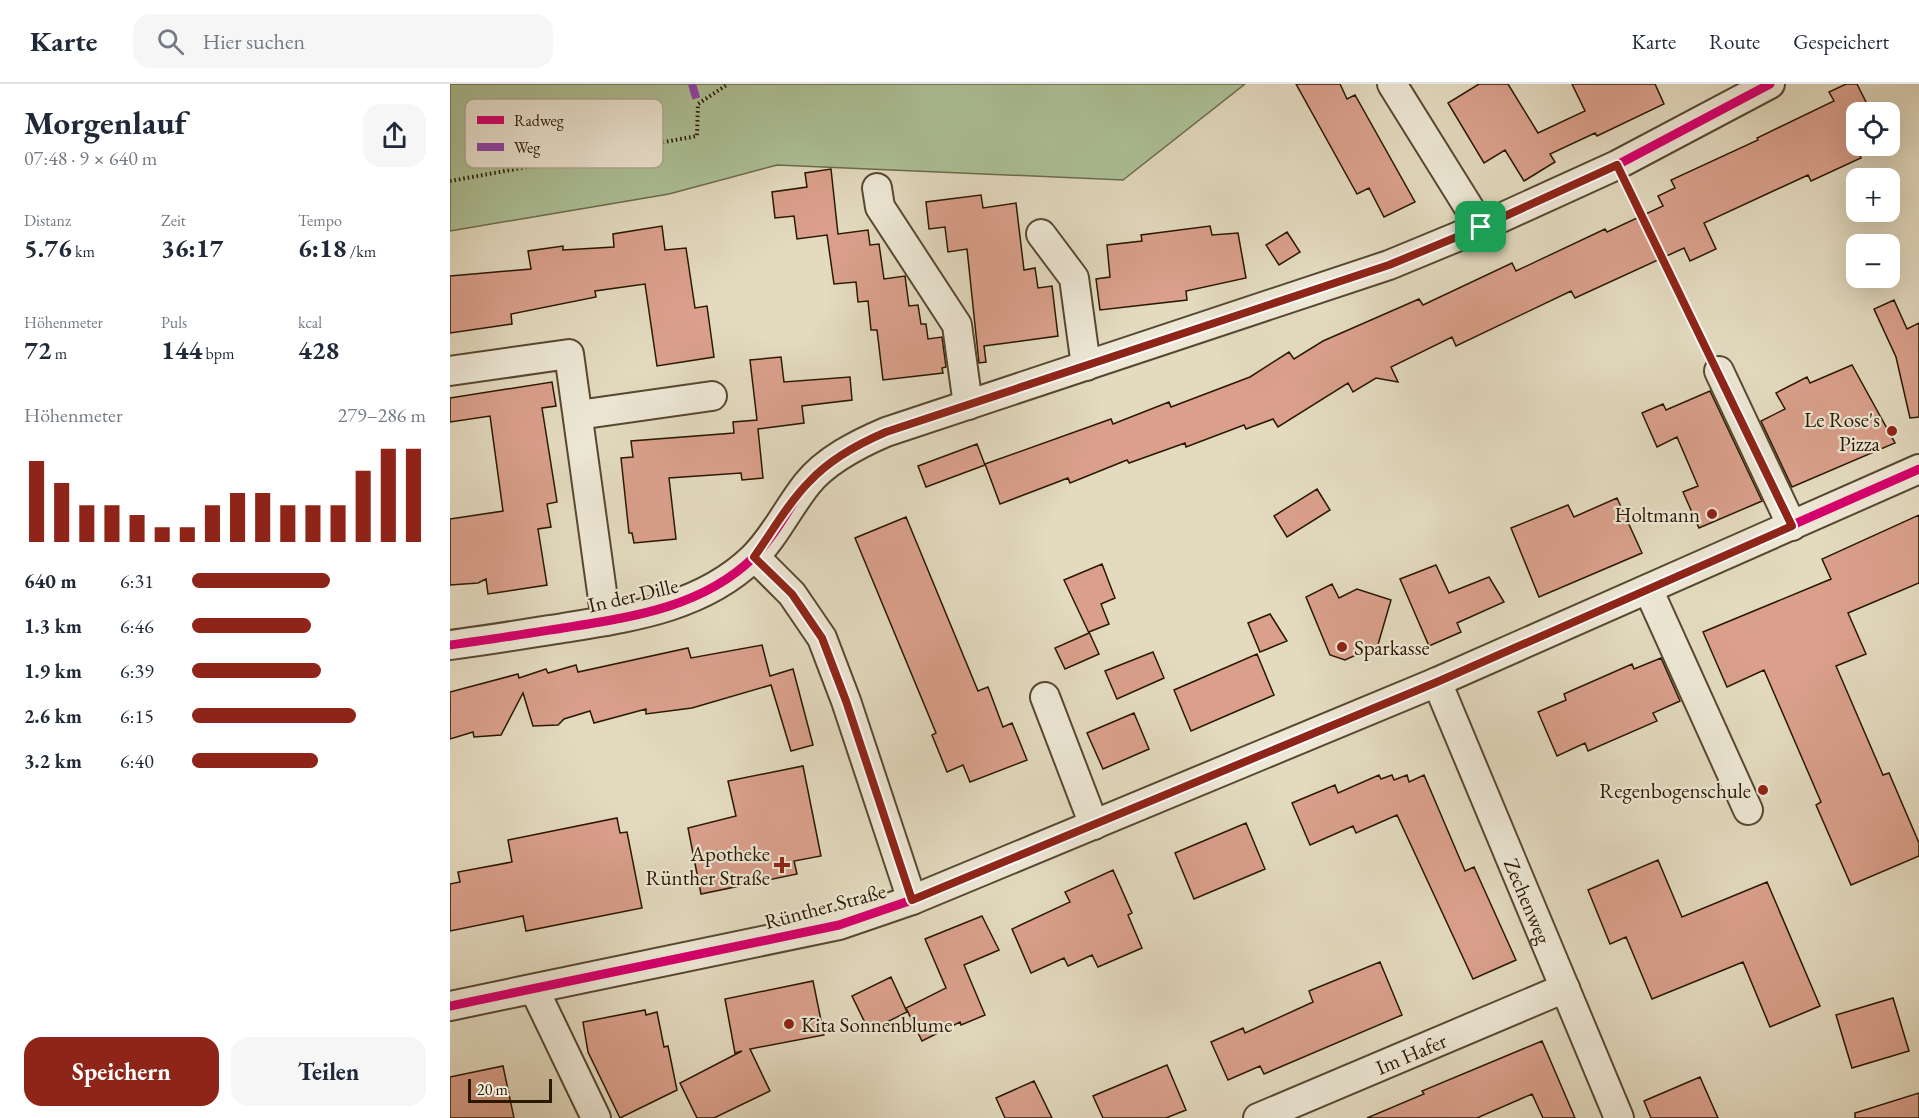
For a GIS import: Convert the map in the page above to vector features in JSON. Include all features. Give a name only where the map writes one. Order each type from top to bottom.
[{"type":"street","points":[[1392,84],[1481,227]]},
{"type":"street","name":"In der Dille","points":[[450,645],[650,613],[692,599],[728,580],[754,557],[808,482],[862,442],[886,432],[1335,284],[1481,227],[1617,165],[1770,84]]},
{"type":"street","points":[[877,188],[880,207],[957,325],[968,405]]},
{"type":"street","points":[[1041,234],[1074,278],[1086,366]]},
{"type":"street","name":"In der Dille","points":[[450,371],[569,354],[606,621]]},
{"type":"street","points":[[1719,370],[1792,526]]},
{"type":"street","points":[[578,415],[712,396]]},
{"type":"street","name":"Rünther Straße","points":[[450,1006],[839,925],[912,900],[1437,682],[1919,469]]},
{"type":"street","points":[[754,557],[792,594],[822,638],[846,701],[912,900]]},
{"type":"street","points":[[1648,589],[1748,810]]},
{"type":"street","name":"Zechenweg","points":[[1437,682],[1619,1118]]},
{"type":"street","points":[[1045,697],[1094,825]]},
{"type":"street","name":"Im Hafer","points":[[1258,1118],[1565,988]]},
{"type":"street","points":[[534,989],[596,1118]]},
{"type":"path","points":[[663,142],[697,136],[698,104],[728,84]]},
{"type":"path","points":[[1617,165],[1719,370]]},
{"type":"path","points":[[450,181],[521,168]]},
{"type":"green space","points":[[450,84],[1245,84],[1123,180],[777,165],[669,194],[450,231]]},
{"type":"building","points":[[1296,84],[1340,84],[1347,99],[1355,95],[1415,202],[1384,217],[1369,188],[1357,194]]},
{"type":"building","points":[[1479,84],[1508,84],[1538,133],[1585,111],[1572,84],[1655,84],[1664,104],[1597,136],[1595,133],[1550,154],[1555,162],[1524,181],[1505,150],[1484,163],[1448,103]]},
{"type":"building","points":[[1846,84],[1857,84],[1866,102],[1846,102],[1846,156],[1860,156],[1861,158],[1811,181],[1808,175],[1704,223],[1716,249],[1690,261],[1684,248],[1575,298],[1571,291],[1456,346],[1452,337],[1391,367],[1398,382],[1376,378],[1353,392],[1348,383],[1278,427],[1273,419],[1246,429],[1244,425],[1186,447],[1185,443],[1129,463],[1127,460],[1070,483],[1068,478],[1000,504],[985,464],[1111,419],[1113,424],[1169,402],[1171,407],[1250,377],[1289,352],[1294,359],[1323,341],[1419,299],[1423,305],[1512,263],[1516,271],[1605,229],[1607,232],[1663,206],[1658,196],[1675,188],[1671,180],[1758,140],[1757,138],[1834,101],[1829,92]]},
{"type":"building","points":[[831,169],[838,234],[868,230],[870,245],[879,244],[884,279],[905,276],[909,306],[918,305],[921,324],[926,324],[928,339],[942,337],[946,367],[942,368],[943,373],[883,380],[877,330],[871,330],[868,301],[858,302],[856,282],[834,284],[827,235],[797,239],[794,216],[775,218],[772,192],[807,187],[805,173]]},
{"type":"building","points":[[981,195],[983,208],[1016,203],[1024,270],[1035,268],[1038,288],[1052,286],[1058,336],[984,346],[986,362],[979,363],[967,249],[948,252],[945,227],[929,229],[926,202]]},
{"type":"building","points":[[662,226],[665,250],[686,248],[695,308],[707,306],[714,357],[657,366],[645,284],[595,291],[596,297],[511,314],[512,324],[450,333],[450,276],[531,269],[528,251],[563,246],[563,250],[614,247],[613,234]]},
{"type":"building","points":[[1210,226],[1212,235],[1238,233],[1246,278],[1186,291],[1187,300],[1100,310],[1096,279],[1110,277],[1107,245],[1142,241],[1141,235]]},
{"type":"building","points":[[1287,232],[1300,252],[1279,265],[1266,245]]},
{"type":"building","points":[[1894,300],[1907,329],[1919,323],[1919,417],[1910,418],[1896,357],[1874,309]]},
{"type":"building","points":[[781,357],[784,382],[850,377],[852,400],[802,406],[804,423],[758,429],[763,478],[742,480],[741,473],[669,478],[676,539],[634,543],[632,533],[629,533],[621,458],[633,457],[631,441],[734,433],[733,422],[757,420],[750,360]]},
{"type":"building","points":[[1852,365],[1895,443],[1792,487],[1761,421],[1785,409],[1776,393],[1807,377],[1810,383]]},
{"type":"building","points":[[552,382],[556,406],[542,408],[557,502],[547,504],[551,527],[538,529],[547,585],[488,594],[486,579],[478,583],[450,585],[450,519],[503,511],[490,416],[450,422],[450,398]]},
{"type":"building","points":[[1710,391],[1762,501],[1699,528],[1683,492],[1698,486],[1677,437],[1657,447],[1642,413],[1663,404],[1666,410]]},
{"type":"building","points":[[977,444],[985,465],[926,487],[918,466]]},
{"type":"building","points":[[1317,489],[1330,510],[1287,537],[1274,516]]},
{"type":"building","points":[[1617,498],[1642,553],[1539,597],[1511,528],[1568,505],[1574,517]]},
{"type":"building","points":[[1919,515],[1919,583],[1848,613],[1866,654],[1836,666],[1883,775],[1889,773],[1919,843],[1919,856],[1851,885],[1816,805],[1821,802],[1764,670],[1727,687],[1703,632],[1831,579],[1822,559]]},
{"type":"building","points":[[906,517],[978,691],[988,687],[1003,727],[1012,723],[1027,760],[970,782],[963,765],[947,772],[932,735],[936,733],[855,538]]},
{"type":"building","points":[[1102,564],[1115,598],[1101,604],[1109,624],[1089,632],[1099,654],[1065,669],[1055,648],[1089,633],[1064,580]]},
{"type":"building","points":[[1436,565],[1449,593],[1489,577],[1504,602],[1457,623],[1461,632],[1429,646],[1400,579]]},
{"type":"building","points":[[1332,584],[1339,598],[1357,589],[1391,600],[1377,648],[1359,644],[1356,655],[1345,660],[1330,655],[1306,597]]},
{"type":"building","points":[[1270,614],[1287,641],[1260,652],[1248,623]]},
{"type":"building","points":[[762,645],[770,676],[793,669],[813,745],[791,751],[771,685],[692,708],[646,714],[646,709],[594,723],[590,711],[564,719],[558,725],[533,726],[523,693],[501,735],[474,737],[473,732],[450,739],[450,692],[518,674],[519,678],[546,669],[548,673],[576,665],[578,672],[688,648],[691,658]]},
{"type":"building","points":[[1153,652],[1164,678],[1117,699],[1105,671]]},
{"type":"building","points":[[1257,654],[1274,695],[1191,731],[1174,690]]},
{"type":"building","points":[[1661,658],[1680,701],[1653,713],[1657,721],[1588,751],[1585,743],[1557,756],[1538,712],[1566,700],[1564,694],[1632,664],[1634,669]]},
{"type":"building","points":[[1134,713],[1149,749],[1103,769],[1087,733]]},
{"type":"building","points":[[803,766],[821,856],[794,861],[797,874],[701,894],[688,828],[736,816],[728,781]]},
{"type":"building","points":[[1379,775],[1381,779],[1392,775],[1394,780],[1407,775],[1409,782],[1424,775],[1465,871],[1474,867],[1516,960],[1473,979],[1397,815],[1356,833],[1353,826],[1310,845],[1292,803],[1335,785],[1338,793]]},
{"type":"building","points":[[617,818],[620,833],[627,832],[642,908],[526,931],[523,916],[450,931],[450,884],[460,882],[458,872],[512,862],[508,840]]},
{"type":"building","points":[[1246,823],[1265,869],[1194,899],[1175,853]]},
{"type":"building","points":[[1658,860],[1682,917],[1767,882],[1820,1006],[1770,1027],[1743,962],[1652,999],[1626,937],[1610,944],[1588,890]]},
{"type":"building","points":[[1113,870],[1132,913],[1128,915],[1142,948],[1098,967],[1092,955],[1068,966],[1064,958],[1031,973],[1012,929],[1070,902],[1065,892]]},
{"type":"building","points":[[982,916],[999,950],[964,965],[985,1015],[961,1025],[960,1022],[922,1041],[906,1008],[946,988],[925,939]]},
{"type":"building","points":[[1380,962],[1402,1015],[1264,1074],[1260,1066],[1228,1080],[1211,1042],[1243,1028],[1245,1033],[1313,1002],[1309,991]]},
{"type":"building","points":[[891,977],[907,1012],[869,1031],[852,996]]},
{"type":"building","points":[[813,981],[824,1035],[750,1049],[770,1091],[714,1118],[697,1118],[680,1083],[742,1051],[735,1053],[725,999]]},
{"type":"building","points":[[1893,998],[1909,1051],[1852,1068],[1836,1015]]},
{"type":"building","points":[[645,1010],[646,1015],[657,1012],[664,1047],[668,1046],[677,1090],[620,1118],[588,1052],[583,1022]]},
{"type":"building","points":[[1542,1041],[1575,1118],[1543,1118],[1532,1094],[1477,1118],[1367,1118],[1424,1094],[1422,1091]]},
{"type":"building","points":[[1167,1065],[1186,1110],[1166,1118],[1103,1118],[1093,1096]]},
{"type":"building","points":[[503,1066],[514,1118],[450,1118],[450,1077]]},
{"type":"building","points":[[1700,1077],[1718,1118],[1651,1118],[1644,1101]]},
{"type":"building","points":[[1034,1081],[1052,1118],[1005,1118],[996,1098]]},
{"type":"building","points":[[1919,1093],[1919,1118],[1855,1118],[1855,1113]]},
{"type":"marked path","points":[[692,84],[698,104]]},
{"type":"cycle path","points":[[450,645],[614,619],[664,608],[688,599],[733,575],[753,558],[768,541],[800,493],[823,467],[886,432],[1389,265],[1481,227],[1617,165],[1770,84]]},
{"type":"cycle path","points":[[450,1006],[839,925],[912,900],[1437,682],[1919,469]]},
{"type":"place","name":"Le Rose's Pizza","points":[[1892,431]]},
{"type":"place","name":"Holtmann","points":[[1712,514]]},
{"type":"place","name":"Sparkasse","points":[[1342,647]]},
{"type":"place","name":"Regenbogenschule","points":[[1763,790]]},
{"type":"place","name":"Apotheke Rünther Straße","points":[[782,865]]},
{"type":"place","name":"Kita Sonnenblume","points":[[789,1024]]},
{"type":"route","points":[[1617,165],[1719,370],[1792,526],[1437,682],[912,900],[846,701],[822,638],[792,594],[754,557],[808,482],[862,442],[886,432],[1292,299],[1389,265],[1481,227],[1617,165]]}]
